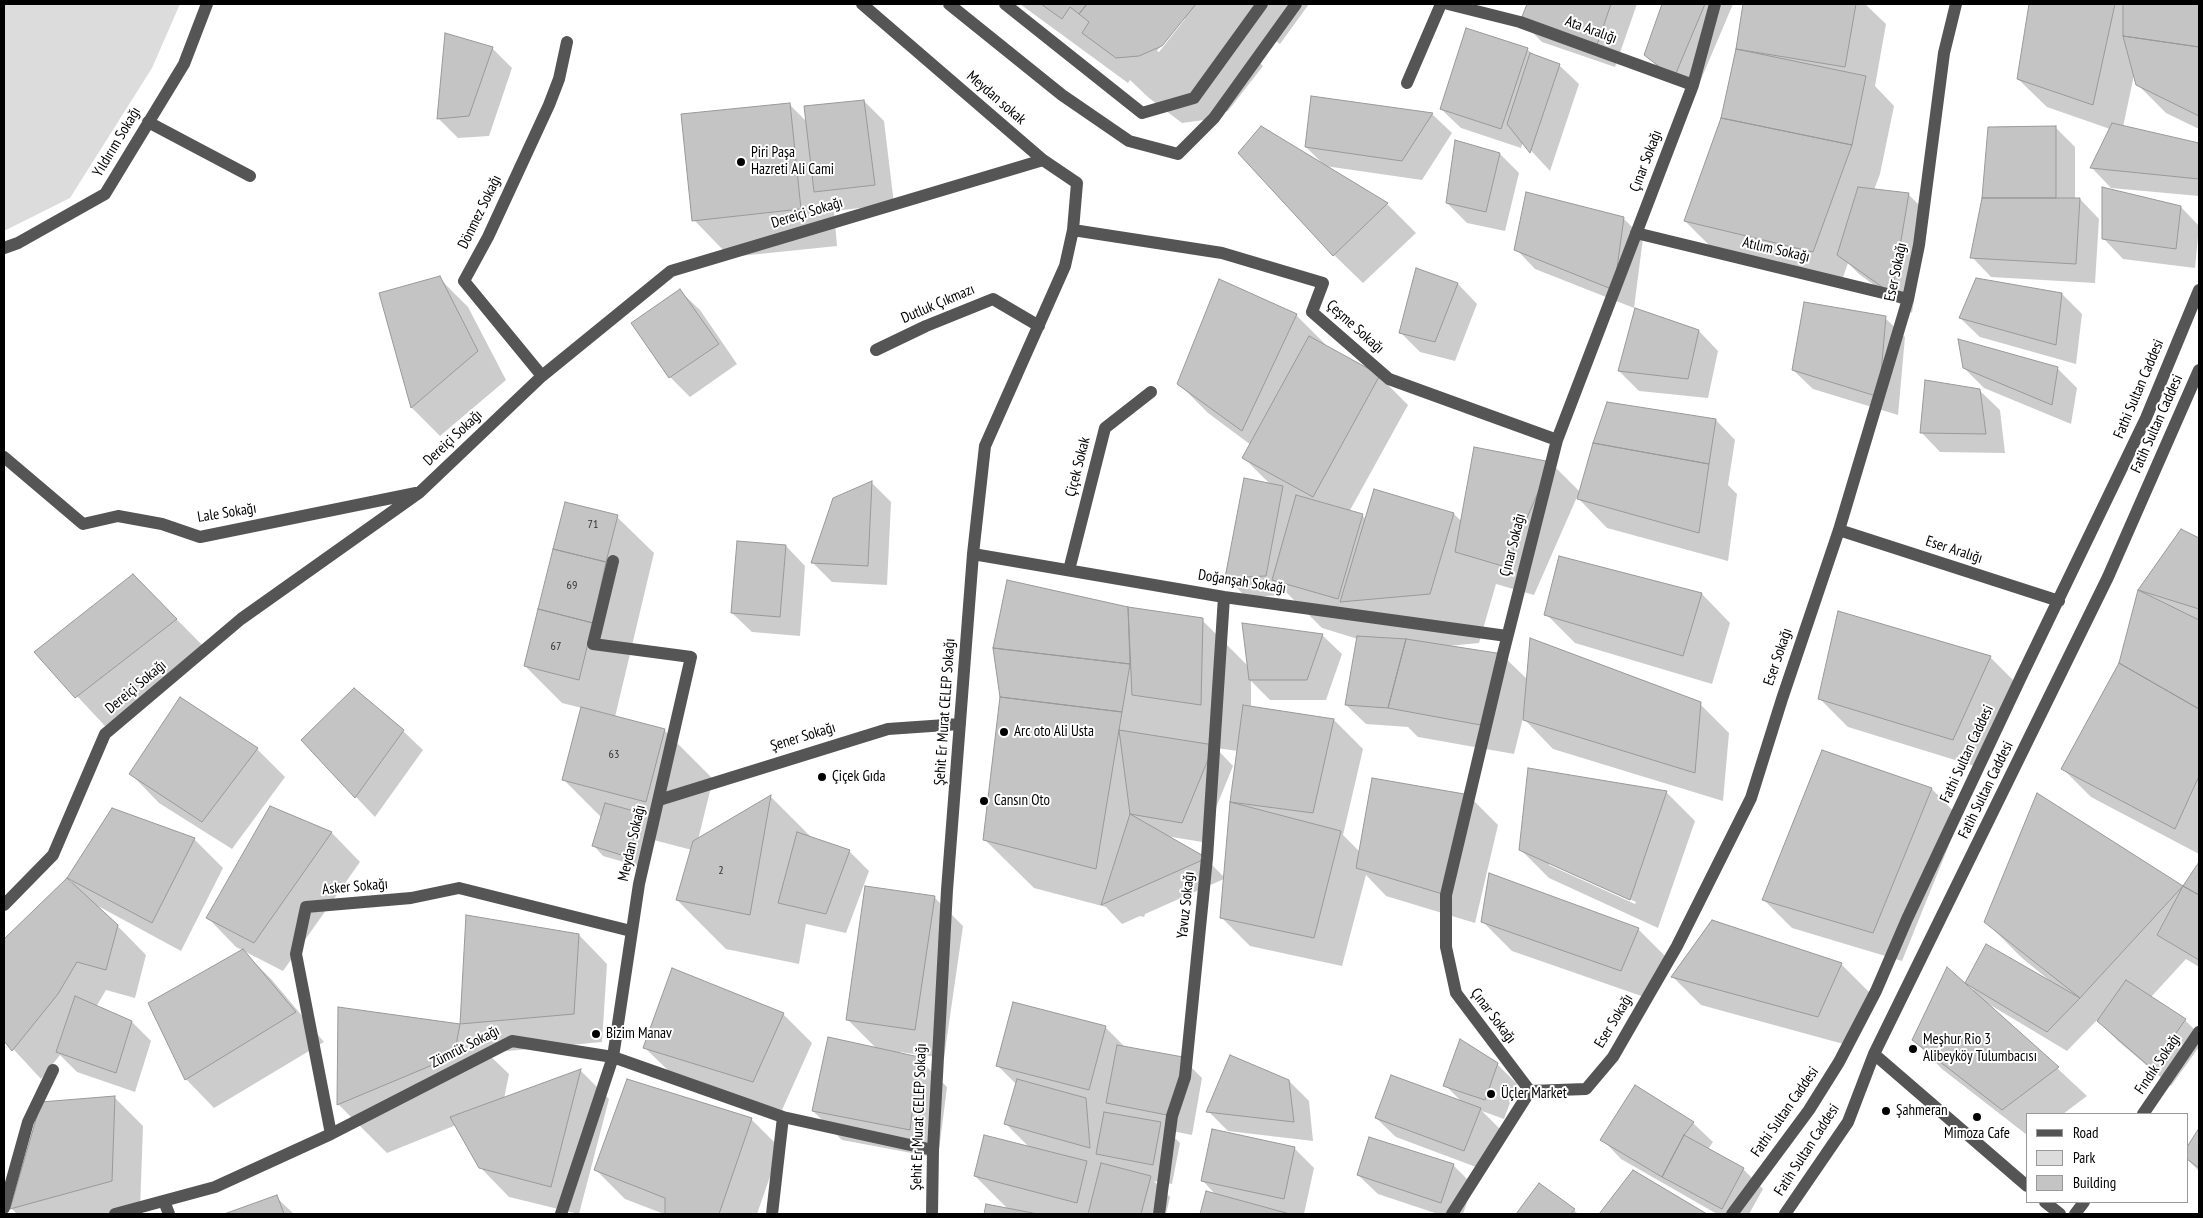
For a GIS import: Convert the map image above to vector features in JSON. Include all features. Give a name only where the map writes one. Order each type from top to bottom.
[{"type":"street","name":"Yıldırım Sokağı","points":[[4,248],[18,243],[105,194],[184,64],[208,4]]},
{"type":"street","name":"Meydan sokak","points":[[862,4],[1043,160],[1077,183],[1072,230]]},
{"type":"street","points":[[949,4],[1062,95],[1129,141],[1178,154],[1214,118],[1296,4]]},
{"type":"street","points":[[1005,4],[1142,113],[1194,98],[1262,4]]},
{"type":"street","points":[[1407,82],[1441,4]]},
{"type":"street","name":"Ata Aralığı","points":[[1448,4],[1520,22],[1693,85]]},
{"type":"street","name":"Çınar Sokağı","points":[[1530,1091],[1456,993],[1446,947],[1446,895],[1557,440],[1693,85],[1715,4]]},
{"type":"street","name":"Eser Sokağı","points":[[1530,1091],[1586,1089],[1613,1056],[1677,946],[1751,798],[1838,530],[1908,298],[1919,245],[1944,53],[1956,4]]},
{"type":"street","name":"Dönmez Sokağı","points":[[542,376],[464,281],[488,237],[549,105],[559,79],[567,42]]},
{"type":"street","points":[[148,122],[250,176]]},
{"type":"street","name":"Dereiçi Sokağı","points":[[4,906],[53,855],[105,734],[241,619],[420,492],[542,376],[672,271],[1043,160]]},
{"type":"street","name":"Şehit Er Murat CELEP Sokağı","points":[[932,1214],[933,1150],[946,900],[973,554],[985,446],[1065,266],[1072,230]]},
{"type":"street","name":"Çeşme Sokağı","points":[[1072,230],[1222,253],[1323,283],[1312,312],[1389,379],[1557,440]]},
{"type":"street","name":"Atılım Sokağı","points":[[1636,233],[1908,298]]},
{"type":"street","name":"Fathi Sultan Caddesi","points":[[1732,1214],[1809,1110],[1843,1054],[1876,991],[1908,919],[2146,418],[2199,290]]},
{"type":"street","name":"Dutluk Çıkmazı","points":[[876,350],[926,326],[992,299],[1038,326]]},
{"type":"street","name":"Fatih Sultan Caddesi","points":[[1784,1214],[1848,1122],[1874,1054],[2108,577],[2199,370]]},
{"type":"street","name":"Çiçek Sokak","points":[[1069,570],[1105,428],[1128,412],[1151,392]]},
{"type":"street","name":"Lale Sokağı","points":[[4,457],[83,524],[118,516],[162,524],[200,537],[420,492]]},
{"type":"street","name":"Eser Aralığı","points":[[1838,530],[2059,601]]},
{"type":"street","name":"Doğanşah Sokağı","points":[[973,554],[1224,597],[1508,636]]},
{"type":"street","name":"Meydan Sokağı","points":[[561,1214],[613,1057],[639,884],[691,657],[594,644],[613,561]]},
{"type":"street","name":"Yavuz Sokağı","points":[[1159,1214],[1172,1116],[1185,1077],[1207,858],[1224,597]]},
{"type":"street","name":"Şener Sokağı","points":[[659,800],[888,729],[960,724]]},
{"type":"street","name":"Asker Sokağı","points":[[330,1134],[296,954],[306,908],[411,898],[460,888],[632,931]]},
{"type":"street","name":"Fındık Sokağı","points":[[2144,1113],[2199,1032]]},
{"type":"street","name":"Zümrüt Sokağı","points":[[115,1214],[215,1187],[330,1134],[512,1041],[613,1057],[783,1117],[933,1150]]},
{"type":"street","points":[[1874,1054],[2026,1185]]},
{"type":"street","points":[[4,1208],[28,1122],[53,1070]]},
{"type":"street","points":[[1453,1214],[1530,1091]]},
{"type":"street","points":[[772,1214],[783,1117]]},
{"type":"street","points":[[164,1201],[169,1214]]},
{"type":"street","points":[[2046,1203],[2060,1214]]},
{"type":"street","points":[[2075,1214],[2083,1203]]},
{"type":"green space","points":[[4,4],[180,4],[152,68],[70,198],[4,231]]},
{"type":"building","points":[[1041,4],[1087,4],[1079,14],[1070,7],[1062,19]]},
{"type":"building","points":[[1087,4],[1196,4],[1162,46],[1139,56],[1116,58],[1082,33],[1089,22],[1079,14]]},
{"type":"building","points":[[1527,4],[1611,4],[1596,48],[1520,22]]},
{"type":"building","points":[[1662,4],[1705,4],[1674,78],[1644,55]]},
{"type":"building","points":[[1743,4],[1856,4],[1845,67],[1736,49]]},
{"type":"building","points":[[2029,4],[2115,4],[2093,105],[2017,79]]},
{"type":"building","points":[[2123,4],[2199,4],[2199,47],[2123,36]]},
{"type":"building","points":[[1466,28],[1528,48],[1501,129],[1440,109]]},
{"type":"building","points":[[445,33],[493,47],[469,116],[437,119]]},
{"type":"building","points":[[2123,36],[2199,47],[2199,116],[2136,85]]},
{"type":"building","points":[[1736,49],[1866,76],[1852,145],[1721,118]]},
{"type":"building","points":[[1530,53],[1560,64],[1530,153],[1507,124]]},
{"type":"building","points":[[1311,96],[1433,113],[1402,161],[1305,147]]},
{"type":"building","points":[[864,100],[875,185],[814,192],[804,106]]},
{"type":"building","name":"Piri Paşa Hazreti Ali Cami","points":[[790,103],[801,209],[692,221],[681,114]]},
{"type":"building","points":[[1721,118],[1852,145],[1813,252],[1684,221]]},
{"type":"building","points":[[2112,123],[2199,143],[2199,179],[2090,168]]},
{"type":"building","points":[[1261,126],[1388,203],[1333,256],[1238,153]]},
{"type":"building","points":[[2056,126],[2056,198],[1982,198],[1988,127]]},
{"type":"building","points":[[1455,140],[1500,153],[1486,212],[1446,203]]},
{"type":"building","points":[[1858,187],[1909,193],[1892,294],[1837,255]]},
{"type":"building","points":[[2102,187],[2181,206],[2176,249],[2102,239]]},
{"type":"building","points":[[1526,192],[1624,217],[1614,290],[1514,250]]},
{"type":"building","points":[[1982,198],[2080,198],[2076,264],[1970,258]]},
{"type":"building","points":[[1416,268],[1458,283],[1435,342],[1399,333]]},
{"type":"building","points":[[440,276],[478,351],[411,408],[379,293]]},
{"type":"building","points":[[1976,278],[2062,293],[2056,345],[1959,318]]},
{"type":"building","points":[[1219,279],[1297,314],[1242,431],[1177,384]]},
{"type":"building","points":[[680,289],[719,344],[669,378],[631,323]]},
{"type":"building","points":[[1804,302],[1886,316],[1879,397],[1792,370]]},
{"type":"building","points":[[1635,308],[1699,330],[1688,379],[1618,371]]},
{"type":"building","points":[[1309,336],[1380,375],[1313,497],[1242,458]]},
{"type":"building","points":[[1958,339],[2058,367],[2052,405],[1963,368]]},
{"type":"building","points":[[1925,380],[1980,389],[1986,434],[1920,433]]},
{"type":"building","points":[[1607,402],[1716,419],[1709,464],[1593,443]]},
{"type":"building","points":[[1593,443],[1709,464],[1699,533],[1577,499]]},
{"type":"building","points":[[1474,447],[1551,462],[1506,567],[1455,552]]},
{"type":"building","points":[[1244,478],[1283,486],[1266,576],[1225,578]]},
{"type":"building","points":[[872,481],[868,566],[811,563],[833,498]]},
{"type":"building","points":[[1374,489],[1454,513],[1430,594],[1340,602]]},
{"type":"building","points":[[1296,495],[1363,514],[1338,599],[1272,580]]},
{"type":"building","points":[[565,502],[618,515],[606,562],[553,549]]},
{"type":"building","points":[[2181,529],[2199,538],[2199,609],[2138,590]]},
{"type":"building","points":[[737,541],[786,545],[780,617],[731,613]]},
{"type":"building","points":[[553,549],[606,562],[593,623],[538,609]]},
{"type":"building","points":[[1559,556],[1702,593],[1683,656],[1544,615]]},
{"type":"building","points":[[133,574],[177,619],[75,698],[34,652]]},
{"type":"building","points":[[1007,580],[1128,607],[1130,664],[993,648]]},
{"type":"building","points":[[2138,590],[2199,620],[2199,709],[2119,663]]},
{"type":"building","points":[[1128,607],[1203,618],[1201,705],[1132,695]]},
{"type":"building","points":[[538,609],[593,623],[579,680],[524,666]]},
{"type":"building","points":[[1838,611],[1991,656],[1953,740],[1818,699]]},
{"type":"building","points":[[1242,623],[1323,634],[1307,680],[1249,680]]},
{"type":"building","points":[[1357,636],[1406,639],[1388,708],[1345,705]]},
{"type":"building","points":[[1530,638],[1701,702],[1695,773],[1523,720]]},
{"type":"building","points":[[1406,639],[1503,654],[1486,726],[1388,708]]},
{"type":"building","points":[[993,648],[1130,664],[1122,712],[1000,697]]},
{"type":"building","points":[[2119,663],[2199,709],[2199,776],[2175,829],[2061,769]]},
{"type":"building","points":[[354,688],[404,730],[355,798],[301,740]]},
{"type":"building","points":[[180,697],[258,748],[202,822],[129,774]]},
{"type":"building","points":[[1000,697],[1122,712],[1096,869],[983,840]]},
{"type":"building","points":[[1243,705],[1334,719],[1313,813],[1230,802]]},
{"type":"building","points":[[581,707],[665,729],[646,802],[562,780]]},
{"type":"building","points":[[1119,730],[1214,745],[1182,823],[1130,814]]},
{"type":"building","points":[[1822,750],[1932,788],[1873,933],[1762,900]]},
{"type":"building","points":[[1528,768],[1667,791],[1630,900],[1519,850]]},
{"type":"building","points":[[1372,778],[1470,795],[1446,895],[1356,868]]},
{"type":"building","points":[[2037,793],[2183,886],[2080,998],[1984,922]]},
{"type":"building","points":[[771,795],[750,915],[676,900],[693,841]]},
{"type":"building","points":[[1230,802],[1341,831],[1314,938],[1220,918]]},
{"type":"building","points":[[605,803],[641,813],[628,857],[592,846]]},
{"type":"building","points":[[270,806],[332,832],[254,943],[206,918]]},
{"type":"building","points":[[112,808],[195,838],[152,923],[67,878]]},
{"type":"building","points":[[1130,814],[1207,858],[1101,905]]},
{"type":"building","points":[[797,832],[850,850],[826,914],[778,903]]},
{"type":"building","points":[[2199,862],[2199,895],[2183,886]]},
{"type":"building","points":[[1489,873],[1639,928],[1621,971],[1481,922]]},
{"type":"building","points":[[67,878],[118,925],[106,970],[77,962],[58,994],[12,1051],[4,1041],[4,939]]},
{"type":"building","points":[[865,886],[935,896],[915,1030],[846,1020]]},
{"type":"building","points":[[2183,886],[2199,895],[2199,960],[2157,935]]},
{"type":"building","points":[[466,915],[579,934],[574,1014],[460,1024]]},
{"type":"building","points":[[1712,920],[1842,963],[1818,1017],[1671,977]]},
{"type":"building","points":[[1986,944],[2080,998],[2047,1032],[1965,983]]},
{"type":"building","points":[[243,949],[296,1012],[185,1080],[148,1003]]},
{"type":"building","points":[[1947,967],[2059,1067],[2002,1110],[1912,1040]]},
{"type":"building","points":[[672,968],[784,1013],[753,1082],[643,1048]]},
{"type":"building","points":[[2126,980],[2186,1019],[2151,1068],[2097,1021]]},
{"type":"building","points":[[75,996],[132,1021],[116,1073],[56,1052]]},
{"type":"building","points":[[1013,1002],[1106,1026],[1089,1090],[996,1066]]},
{"type":"building","points":[[338,1007],[460,1024],[454,1056],[337,1105]]},
{"type":"building","points":[[828,1037],[919,1057],[910,1130],[812,1111]]},
{"type":"building","points":[[1460,1039],[1498,1063],[1485,1100],[1443,1086]]},
{"type":"building","points":[[1117,1045],[1183,1057],[1172,1116],[1106,1103]]},
{"type":"building","points":[[1230,1055],[1289,1080],[1294,1122],[1206,1112]]},
{"type":"building","points":[[581,1069],[551,1187],[479,1168],[450,1117]]},
{"type":"building","points":[[1391,1075],[1481,1108],[1464,1151],[1375,1118]]},
{"type":"building","points":[[627,1079],[752,1118],[719,1214],[665,1214],[665,1198],[594,1170]]},
{"type":"building","points":[[1017,1079],[1086,1098],[1090,1148],[1004,1124]]},
{"type":"building","points":[[1635,1085],[1694,1122],[1684,1135],[1662,1177],[1600,1140]]},
{"type":"building","points":[[115,1096],[112,1181],[10,1209],[41,1102]]},
{"type":"building","points":[[1104,1112],[1161,1122],[1153,1165],[1096,1154]]},
{"type":"building","points":[[2199,1128],[2199,1168],[2188,1160],[2188,1145]]},
{"type":"building","points":[[1212,1129],[1295,1147],[1284,1199],[1201,1181]]},
{"type":"building","points":[[984,1135],[1087,1161],[1077,1203],[974,1176]]},
{"type":"building","points":[[1684,1135],[1744,1168],[1722,1209],[1662,1177]]},
{"type":"building","points":[[1369,1137],[1454,1164],[1441,1203],[1357,1175]]},
{"type":"building","points":[[1101,1163],[1151,1176],[1141,1214],[1088,1214]]},
{"type":"building","points":[[1633,1170],[1707,1214],[1599,1214]]},
{"type":"building","points":[[1539,1183],[1575,1209],[1571,1214],[1516,1214]]},
{"type":"building","points":[[1206,1191],[1290,1214],[1200,1214]]},
{"type":"building","points":[[277,1195],[284,1214],[224,1214]]},
{"type":"building","points":[[986,1204],[1038,1214],[984,1214]]},
{"type":"place","name":"Piri Paşa Hazreti Ali Cami","points":[[741,162]]},
{"type":"place","name":"Arc oto Ali Usta","points":[[1004,732]]},
{"type":"place","name":"Çiçek Gıda","points":[[822,777]]},
{"type":"place","name":"Cansın Oto","points":[[984,801]]},
{"type":"place","name":"Bizim Manav","points":[[596,1034]]},
{"type":"place","name":"Meşhur Rio 3 Alibeyköy Tulumbacısı","points":[[1913,1049]]},
{"type":"place","name":"Üçler Market","points":[[1491,1094]]},
{"type":"place","name":"Şahmeran","points":[[1886,1111]]},
{"type":"place","name":"Mimoza Cafe","points":[[1977,1117]]}]
